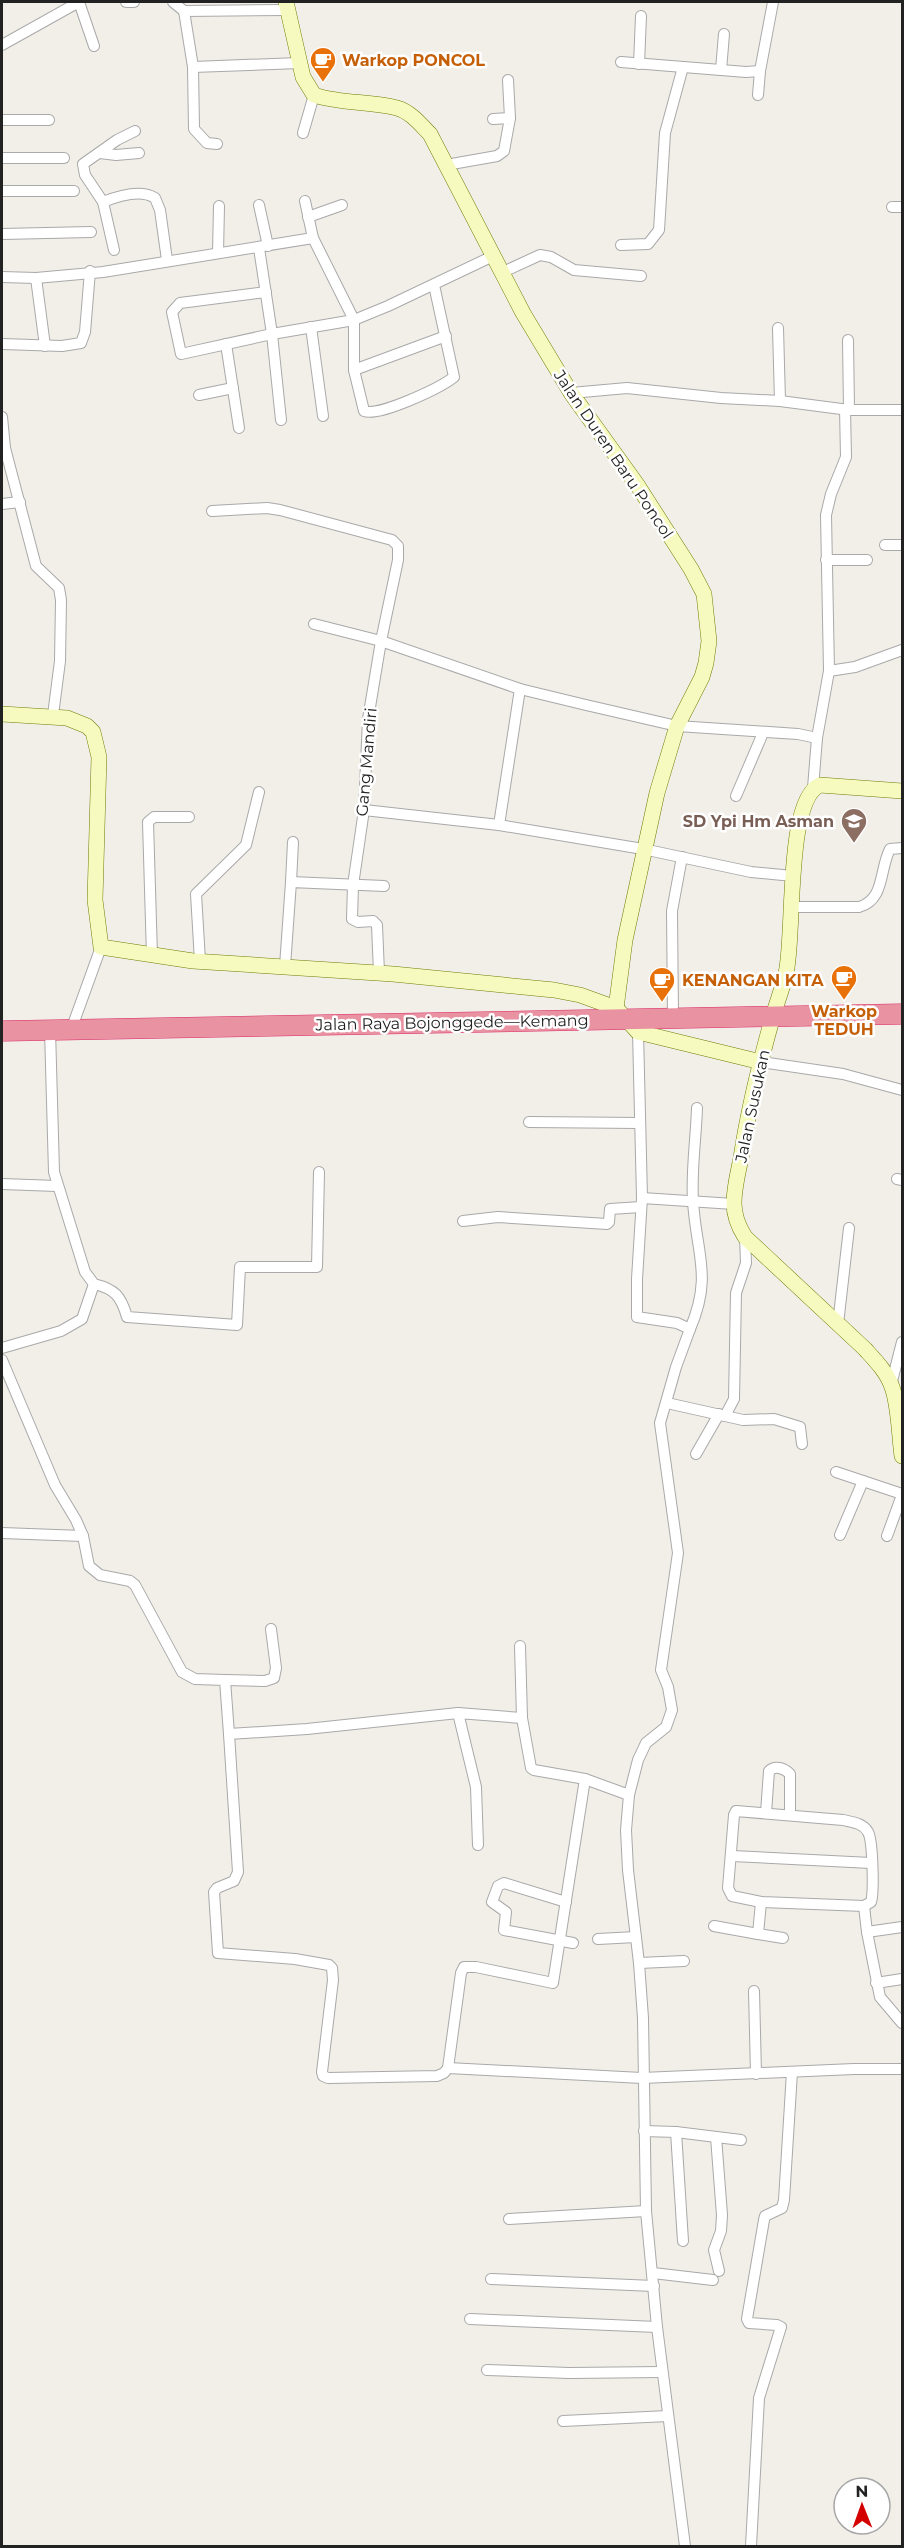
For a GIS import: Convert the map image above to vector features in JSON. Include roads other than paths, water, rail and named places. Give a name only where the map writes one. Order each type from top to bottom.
[{"type":"highway","name":"Jalan Raya Bojonggede—Kemang","points":[[2,1031],[903,1014]]},
{"type":"street","points":[[2,45],[79,2],[94,46]]},
{"type":"street","points":[[126,2],[134,2]]},
{"type":"street","points":[[173,2],[184,11],[193,67],[194,129],[207,143],[217,144]]},
{"type":"street","points":[[758,95],[760,70],[773,2]]},
{"type":"street","points":[[184,11],[286,6],[299,63],[308,88],[314,95],[303,133]]},
{"type":"street","points":[[639,64],[641,16]]},
{"type":"street","points":[[721,70],[724,34]]},
{"type":"street","points":[[621,62],[721,70],[760,70]]},
{"type":"street","points":[[193,67],[299,63]]},
{"type":"street","points":[[621,244],[648,244],[659,230],[665,133],[682,67]]},
{"type":"street","points":[[446,165],[501,154],[504,151],[510,118],[508,80]]},
{"type":"street","name":"Jalan Duren Baru Poncol","points":[[314,95],[331,101],[397,108],[410,115],[430,134],[471,208],[493,256],[524,313],[571,393],[638,486],[691,569],[704,594],[709,641],[706,663],[702,677],[677,726],[657,793],[625,940],[626,1020]]},
{"type":"street","points":[[493,119],[510,118]]},
{"type":"street","points":[[2,120],[49,120]]},
{"type":"street","points":[[114,250],[103,202],[82,168],[85,160],[135,130]]},
{"type":"street","points":[[100,153],[108,155],[139,153]]},
{"type":"street","points":[[2,158],[64,158]]},
{"type":"street","points":[[2,191],[74,190]]},
{"type":"street","points":[[103,202],[146,194],[155,198],[160,210],[167,260]]},
{"type":"street","points":[[305,201],[313,238],[354,320],[354,370],[364,411],[371,414],[389,408],[454,377],[434,285]]},
{"type":"street","points":[[259,205],[266,292],[281,420]]},
{"type":"street","points":[[308,218],[342,205]]},
{"type":"street","points":[[218,253],[219,206]]},
{"type":"street","points":[[2,234],[91,232]]},
{"type":"street","points":[[2,277],[36,278],[103,272],[313,238]]},
{"type":"street","points":[[503,272],[540,255],[551,257],[574,270],[641,276]]},
{"type":"street","points":[[266,292],[180,303],[174,307],[172,312],[181,354],[272,334],[354,320],[493,256]]},
{"type":"street","points":[[2,344],[45,346],[81,343],[90,272]]},
{"type":"street","points":[[36,278],[45,346]]},
{"type":"street","points":[[311,327],[323,416]]},
{"type":"street","points":[[778,328],[780,401]]},
{"type":"street","points":[[354,370],[446,336]]},
{"type":"street","points":[[848,340],[846,457],[831,494],[826,515],[830,671],[817,738],[813,788],[827,785],[903,791]]},
{"type":"street","points":[[226,344],[239,428]]},
{"type":"street","points":[[198,395],[233,388]]},
{"type":"street","points":[[571,393],[627,388],[721,398],[780,401],[847,410],[903,410]]},
{"type":"street","points":[[2,417],[5,448],[36,566],[59,588],[61,600],[60,661],[53,715]]},
{"type":"street","points":[[2,504],[20,502]]},
{"type":"street","name":"Gang Mandiri","points":[[212,511],[267,508],[280,510],[396,542],[398,560],[381,640],[368,719],[364,810],[352,885],[352,919],[358,922],[373,921],[377,925],[379,973]]},
{"type":"street","points":[[885,545],[903,545]]},
{"type":"street","points":[[826,560],[867,560]]},
{"type":"street","points":[[314,624],[381,640],[520,689],[677,726],[798,734],[817,738]]},
{"type":"street","points":[[830,671],[855,667],[903,650]]},
{"type":"street","points":[[499,825],[520,689]]},
{"type":"street","points":[[2,714],[53,715],[67,718],[87,726],[93,732],[98,744],[95,900],[101,947],[71,1030]]},
{"type":"street","points":[[736,796],[763,733]]},
{"type":"street","name":"Jalan Susukan","points":[[813,788],[804,805],[797,828],[787,972],[761,1062],[742,1146],[734,1204],[739,1227],[745,1237],[865,1349],[891,1385],[903,1456]]},
{"type":"street","points":[[200,962],[196,894],[246,845],[259,792]]},
{"type":"street","points":[[364,810],[499,825],[643,849],[751,872],[793,876]]},
{"type":"street","points":[[152,956],[148,822],[154,817],[189,817]]},
{"type":"street","points":[[285,966],[292,842]]},
{"type":"street","points":[[792,907],[867,905],[875,899],[885,858],[890,849],[903,848]]},
{"type":"street","points":[[673,1017],[672,911],[682,857]]},
{"type":"street","points":[[291,882],[384,886]]},
{"type":"street","points":[[101,947],[200,962],[379,973],[554,990],[580,995],[626,1020],[761,1062],[843,1074],[903,1090]]},
{"type":"street","points":[[626,1020],[640,1123],[642,1202],[637,1317],[677,1323],[690,1329]]},
{"type":"street","points":[[50,1030],[53,1154],[57,1186],[79,1257],[94,1284],[111,1288],[120,1299],[127,1317],[237,1325],[240,1267],[317,1267],[319,1172]]},
{"type":"street","points":[[685,2547],[662,2372],[646,2211],[642,2018],[626,1830],[629,1795],[638,1761],[646,1743],[666,1727],[672,1710],[668,1688],[661,1670],[678,1553],[661,1436],[661,1413],[667,1403],[676,1367],[702,1295],[704,1278],[693,1200],[698,1108]]},
{"type":"street","points":[[529,1122],[640,1123]]},
{"type":"street","points":[[2,1184],[57,1186]]},
{"type":"street","points":[[463,1221],[498,1217],[607,1224],[610,1209],[642,1202],[693,1200],[734,1204]]},
{"type":"street","points":[[838,1324],[849,1228]]},
{"type":"street","points":[[696,1454],[734,1399],[736,1293],[746,1263],[745,1237]]},
{"type":"street","points":[[2,1348],[61,1331],[82,1319],[94,1284]]},
{"type":"street","points":[[891,1385],[903,1342]]},
{"type":"street","points":[[2,1360],[55,1485],[71,1510],[83,1536],[89,1566],[93,1572],[100,1575],[130,1581],[138,1589],[182,1672],[195,1679],[265,1681],[274,1678],[276,1668],[272,1629]]},
{"type":"street","points":[[667,1403],[743,1420],[774,1419],[800,1427],[802,1444]]},
{"type":"street","points":[[836,1472],[903,1495],[887,1536]]},
{"type":"street","points":[[840,1535],[863,1481]]},
{"type":"street","points":[[2,1533],[83,1536]]},
{"type":"street","points":[[520,1646],[522,1718],[531,1767],[534,1770],[585,1779],[629,1795]]},
{"type":"street","points":[[225,1680],[238,1872],[234,1881],[217,1888],[214,1892],[218,1953],[295,1959],[329,1965],[332,1968],[333,1980],[322,2072],[324,2076],[437,2076],[444,2073],[448,2068],[462,1968],[470,1966],[553,1983],[585,1779]]},
{"type":"street","points":[[229,1734],[307,1730],[458,1713],[522,1718]]},
{"type":"street","points":[[458,1713],[476,1787],[478,1845]]},
{"type":"street","points":[[766,1813],[769,1771],[776,1767],[790,1774],[790,1814]]},
{"type":"street","points":[[734,1812],[790,1814],[843,1820],[860,1824],[868,1832],[873,1900],[868,1905],[761,1902],[737,1899],[732,1896],[728,1888],[734,1812]]},
{"type":"street","points":[[732,1856],[871,1863]]},
{"type":"street","points":[[566,1902],[504,1884],[498,1886],[492,1902],[506,1912],[505,1931],[573,1943]]},
{"type":"street","points":[[758,1934],[761,1902]]},
{"type":"street","points":[[864,1906],[880,1997],[903,2023]]},
{"type":"street","points":[[714,1926],[783,1938]]},
{"type":"street","points":[[867,1932],[903,1927]]},
{"type":"street","points":[[598,1939],[636,1937]]},
{"type":"street","points":[[639,1963],[684,1961]]},
{"type":"street","points":[[876,1983],[903,1979]]},
{"type":"street","points":[[754,1991],[756,2074]]},
{"type":"street","points":[[448,2068],[642,2078],[903,2069]]},
{"type":"street","points":[[751,2547],[759,2398],[781,2327],[749,2323],[747,2319],[765,2216],[782,2208],[784,2200],[792,2072]]},
{"type":"street","points":[[644,2131],[676,2132],[741,2140]]},
{"type":"street","points":[[676,2132],[683,2241]]},
{"type":"street","points":[[653,2273],[716,2275],[714,2250],[721,2231],[722,2215],[716,2137]]},
{"type":"street","points":[[509,2219],[646,2211]]},
{"type":"street","points":[[491,2279],[654,2286]]},
{"type":"street","points":[[470,2319],[657,2327]]},
{"type":"street","points":[[487,2370],[569,2373],[662,2372]]},
{"type":"street","points":[[563,2421],[668,2416]]},
{"type":"place","name":"Warkop PONCOL","points":[[323,83]]},
{"type":"place","name":"SD Ypi Hm Asman","points":[[854,844]]},
{"type":"place","name":"Warkop TEDUH","points":[[844,1001]]},
{"type":"place","name":"KENANGAN KITA","points":[[662,1003]]}]
